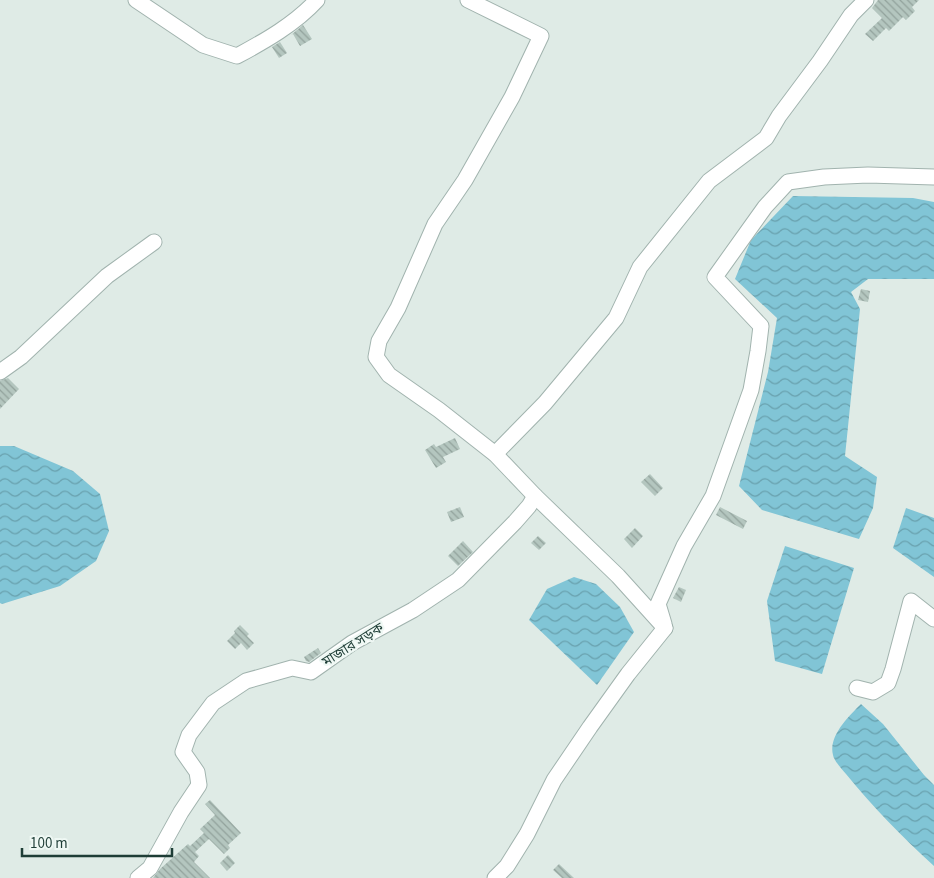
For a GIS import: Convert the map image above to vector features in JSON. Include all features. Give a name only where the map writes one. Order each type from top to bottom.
[{"type":"street","points":[[136,0],[203,45],[237,56],[268,39],[309,9],[318,0]]},
{"type":"street","points":[[468,0],[541,36],[512,97],[465,180],[435,224],[398,308],[379,341],[376,358],[389,375],[439,410],[494,454],[618,576],[665,628]]},
{"type":"street","points":[[494,454],[545,403],[616,318],[640,268],[709,181],[766,138],[779,116],[852,15],[866,0]]},
{"type":"street","points":[[665,628],[658,604],[684,546],[713,496],[751,390],[758,351],[761,326],[715,277],[765,207],[788,182],[824,177],[934,177]]},
{"type":"street","points":[[0,372],[21,357],[107,276],[154,242]]},
{"type":"street","name":"মাজার সড়ক","points":[[138,878],[150,868],[181,812],[199,785],[197,772],[182,752],[189,735],[213,703],[246,681],[292,668],[310,672],[352,643],[413,610],[458,580],[515,522],[535,496]]},
{"type":"street","points":[[857,688],[873,692],[888,683],[911,601],[934,620]]},
{"type":"street","points":[[495,878],[507,866],[527,834],[554,780],[628,674],[665,628]]},
{"type":"water","points":[[793,196],[913,198],[934,202],[934,279],[868,279],[851,292],[860,309],[845,456],[877,477],[873,508],[859,539],[762,510],[739,486],[768,372],[777,318],[735,279],[751,240]]},
{"type":"water","points":[[0,446],[14,446],[73,471],[100,494],[109,531],[96,561],[60,586],[2,604],[0,603]]},
{"type":"water","points":[[906,508],[934,518],[934,577],[893,548]]},
{"type":"water","points":[[785,546],[854,568],[822,674],[775,661],[767,601]]},
{"type":"water","points":[[574,577],[596,584],[620,607],[634,632],[597,685],[529,620],[547,589]]},
{"type":"water","points":[[861,704],[883,724],[934,785],[934,866],[877,810],[836,762],[832,748],[836,734]]},
{"type":"building","points":[[878,0],[919,0],[912,7],[915,11],[906,20],[903,17],[889,31],[886,28],[873,41],[865,34],[882,18],[872,8]]},
{"type":"building","points":[[303,25],[312,39],[300,46],[293,34],[291,35]]},
{"type":"building","points":[[280,42],[287,53],[279,58],[272,47]]},
{"type":"building","points":[[861,289],[870,291],[868,302],[858,300]]},
{"type":"building","points":[[8,378],[19,389],[0,409],[0,381]]},
{"type":"building","points":[[455,438],[460,449],[443,457],[446,462],[436,468],[425,450],[434,444],[436,447]]},
{"type":"building","points":[[650,474],[663,488],[655,496],[641,482]]},
{"type":"building","points":[[460,507],[464,517],[451,522],[447,512]]},
{"type":"building","points":[[720,507],[747,521],[743,529],[716,515]]},
{"type":"building","points":[[635,528],[643,536],[632,548],[624,539]]},
{"type":"building","points":[[538,536],[546,543],[539,550],[531,543]]},
{"type":"building","points":[[463,541],[473,552],[458,566],[448,556]]},
{"type":"building","points":[[679,587],[686,590],[681,602],[673,598]]},
{"type":"building","points":[[240,625],[249,634],[247,636],[254,643],[247,650],[241,643],[235,649],[227,641]]},
{"type":"building","points":[[318,648],[321,653],[309,662],[306,661],[304,657]]},
{"type":"building","points":[[210,800],[241,833],[228,845],[230,848],[224,854],[209,839],[195,852],[199,856],[194,862],[210,878],[153,878],[160,869],[188,844],[190,846],[204,833],[200,829],[215,815],[205,804]]},
{"type":"building","points":[[228,855],[235,863],[227,871],[220,863]]},
{"type":"building","points":[[559,864],[574,878],[562,878],[553,870]]}]
